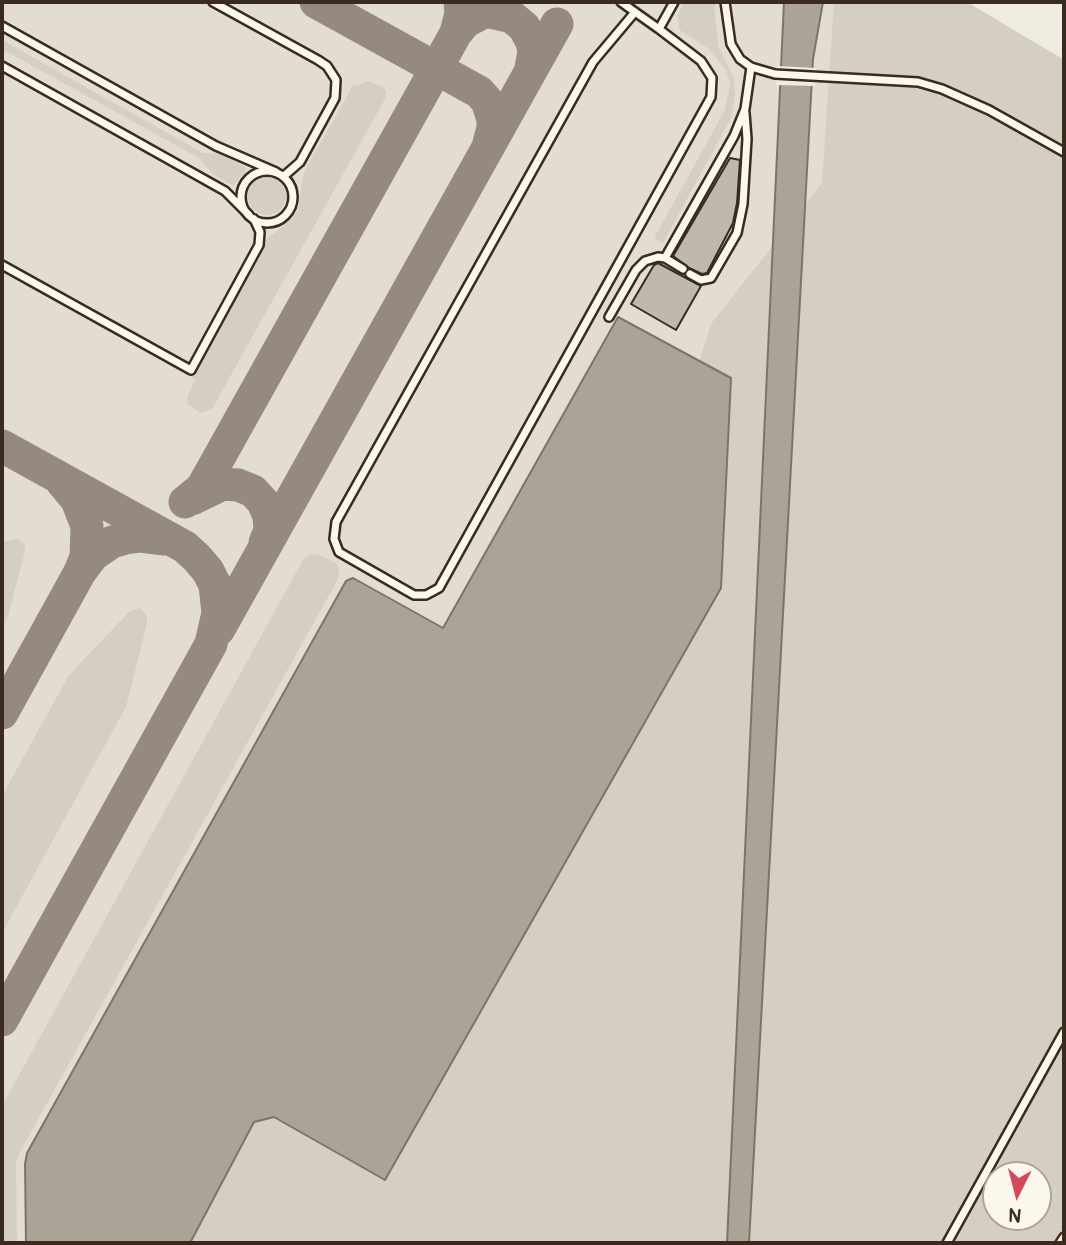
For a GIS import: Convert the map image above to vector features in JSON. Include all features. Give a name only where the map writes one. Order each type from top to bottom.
[{"type":"lane","points":[[213,2],[318,60],[327,66],[336,80],[335,98],[300,162],[284,176]]},
{"type":"lane","points":[[621,2],[659,29],[701,61],[712,78],[711,97],[439,588],[426,596],[414,595],[339,552],[334,540],[336,522],[593,62],[635,12]]},
{"type":"lane","points":[[659,29],[674,2]]},
{"type":"lane","points":[[725,2],[731,44],[740,59],[751,67],[775,74],[918,82],[930,85],[989,110],[1064,152]]},
{"type":"lane","points":[[2,26],[216,146],[284,176],[293,192],[290,209],[285,216],[270,222],[251,217],[225,191],[2,66]]},
{"type":"lane","points":[[609,317],[641,265],[652,258],[665,258],[701,280],[711,278],[737,233],[744,191],[747,139],[745,109],[751,67]]},
{"type":"lane","points":[[665,258],[734,136],[745,109]]},
{"type":"lane","points":[[2,265],[191,370],[259,245],[260,232],[241,200],[244,184],[258,172],[276,172]]},
{"type":"lane","points":[[947,1243],[1064,1032]]},
{"type":"lane","points":[[1060,1243],[1064,1237]]},
{"type":"shaded area","points":[[2,2],[961,2],[1064,59],[1064,1243],[2,1243]]},
{"type":"shaded area","points":[[684,2],[714,2],[718,46],[734,78],[735,96],[731,118],[663,243],[654,238],[725,110],[730,84],[726,70],[709,49],[679,28],[678,15]]},
{"type":"shaded area","points":[[784,2],[823,2],[813,59],[749,1243],[727,1243]]},
{"type":"shaded area","points":[[834,2],[967,2],[1064,60],[1064,1229],[1054,1243],[190,1243],[254,1122],[275,1117],[386,1180],[721,589],[731,378],[699,361],[711,324],[822,183]]},
{"type":"shaded area","points":[[2,40],[203,153],[216,153],[245,166],[246,170],[232,185],[214,175],[199,158],[2,49]]},
{"type":"shaded area","points":[[367,81],[386,91],[385,99],[212,409],[200,413],[188,404],[187,397],[195,380],[191,377],[263,245],[293,218],[298,210],[306,168],[354,84],[358,86]]},
{"type":"shaded area","points":[[267,177],[281,182],[286,196],[281,210],[267,215],[253,210],[248,196],[253,182]]},
{"type":"shaded area","points":[[618,317],[731,378],[721,588],[385,1180],[274,1117],[254,1122],[190,1243],[26,1243],[27,1153],[346,581],[353,578],[443,628]]},
{"type":"shaded area","points":[[18,539],[25,545],[25,551],[8,616],[2,628],[2,542]]},
{"type":"shaded area","points":[[310,554],[317,554],[336,563],[339,570],[338,579],[20,1152],[16,1163],[17,1243],[2,1243],[2,1106],[303,560]]},
{"type":"shaded area","points":[[140,608],[147,615],[147,623],[126,707],[2,933],[2,796],[69,675],[129,612]]},
{"type":"pier","points":[[777,66],[816,68],[815,86],[776,85]]},
{"type":"building","points":[[730,158],[740,160],[733,223],[707,273],[702,274],[673,256]]},
{"type":"building","points":[[658,263],[701,286],[676,330],[631,304],[654,265]]},
{"type":"taxiway","points":[[316,2],[479,92],[487,101],[493,119],[489,143]]},
{"type":"taxiway","points":[[185,502],[202,488],[456,33],[461,13],[460,2]]},
{"type":"taxiway","points":[[456,33],[465,22],[482,13],[512,17],[524,27],[532,42],[534,51],[531,68]]},
{"type":"taxiway","points":[[219,629],[557,24]]},
{"type":"taxiway","points":[[2,446],[185,547],[208,571],[215,585],[218,613],[211,644],[2,1020]]},
{"type":"taxiway","points":[[62,482],[77,500],[87,526],[86,557],[80,572]]},
{"type":"taxiway","points":[[192,499],[223,484],[238,485],[253,491],[263,502],[269,516],[270,530],[265,543]]},
{"type":"taxiway","points":[[2,713],[80,572],[93,555],[112,542],[126,538],[140,536],[165,539]]}]
